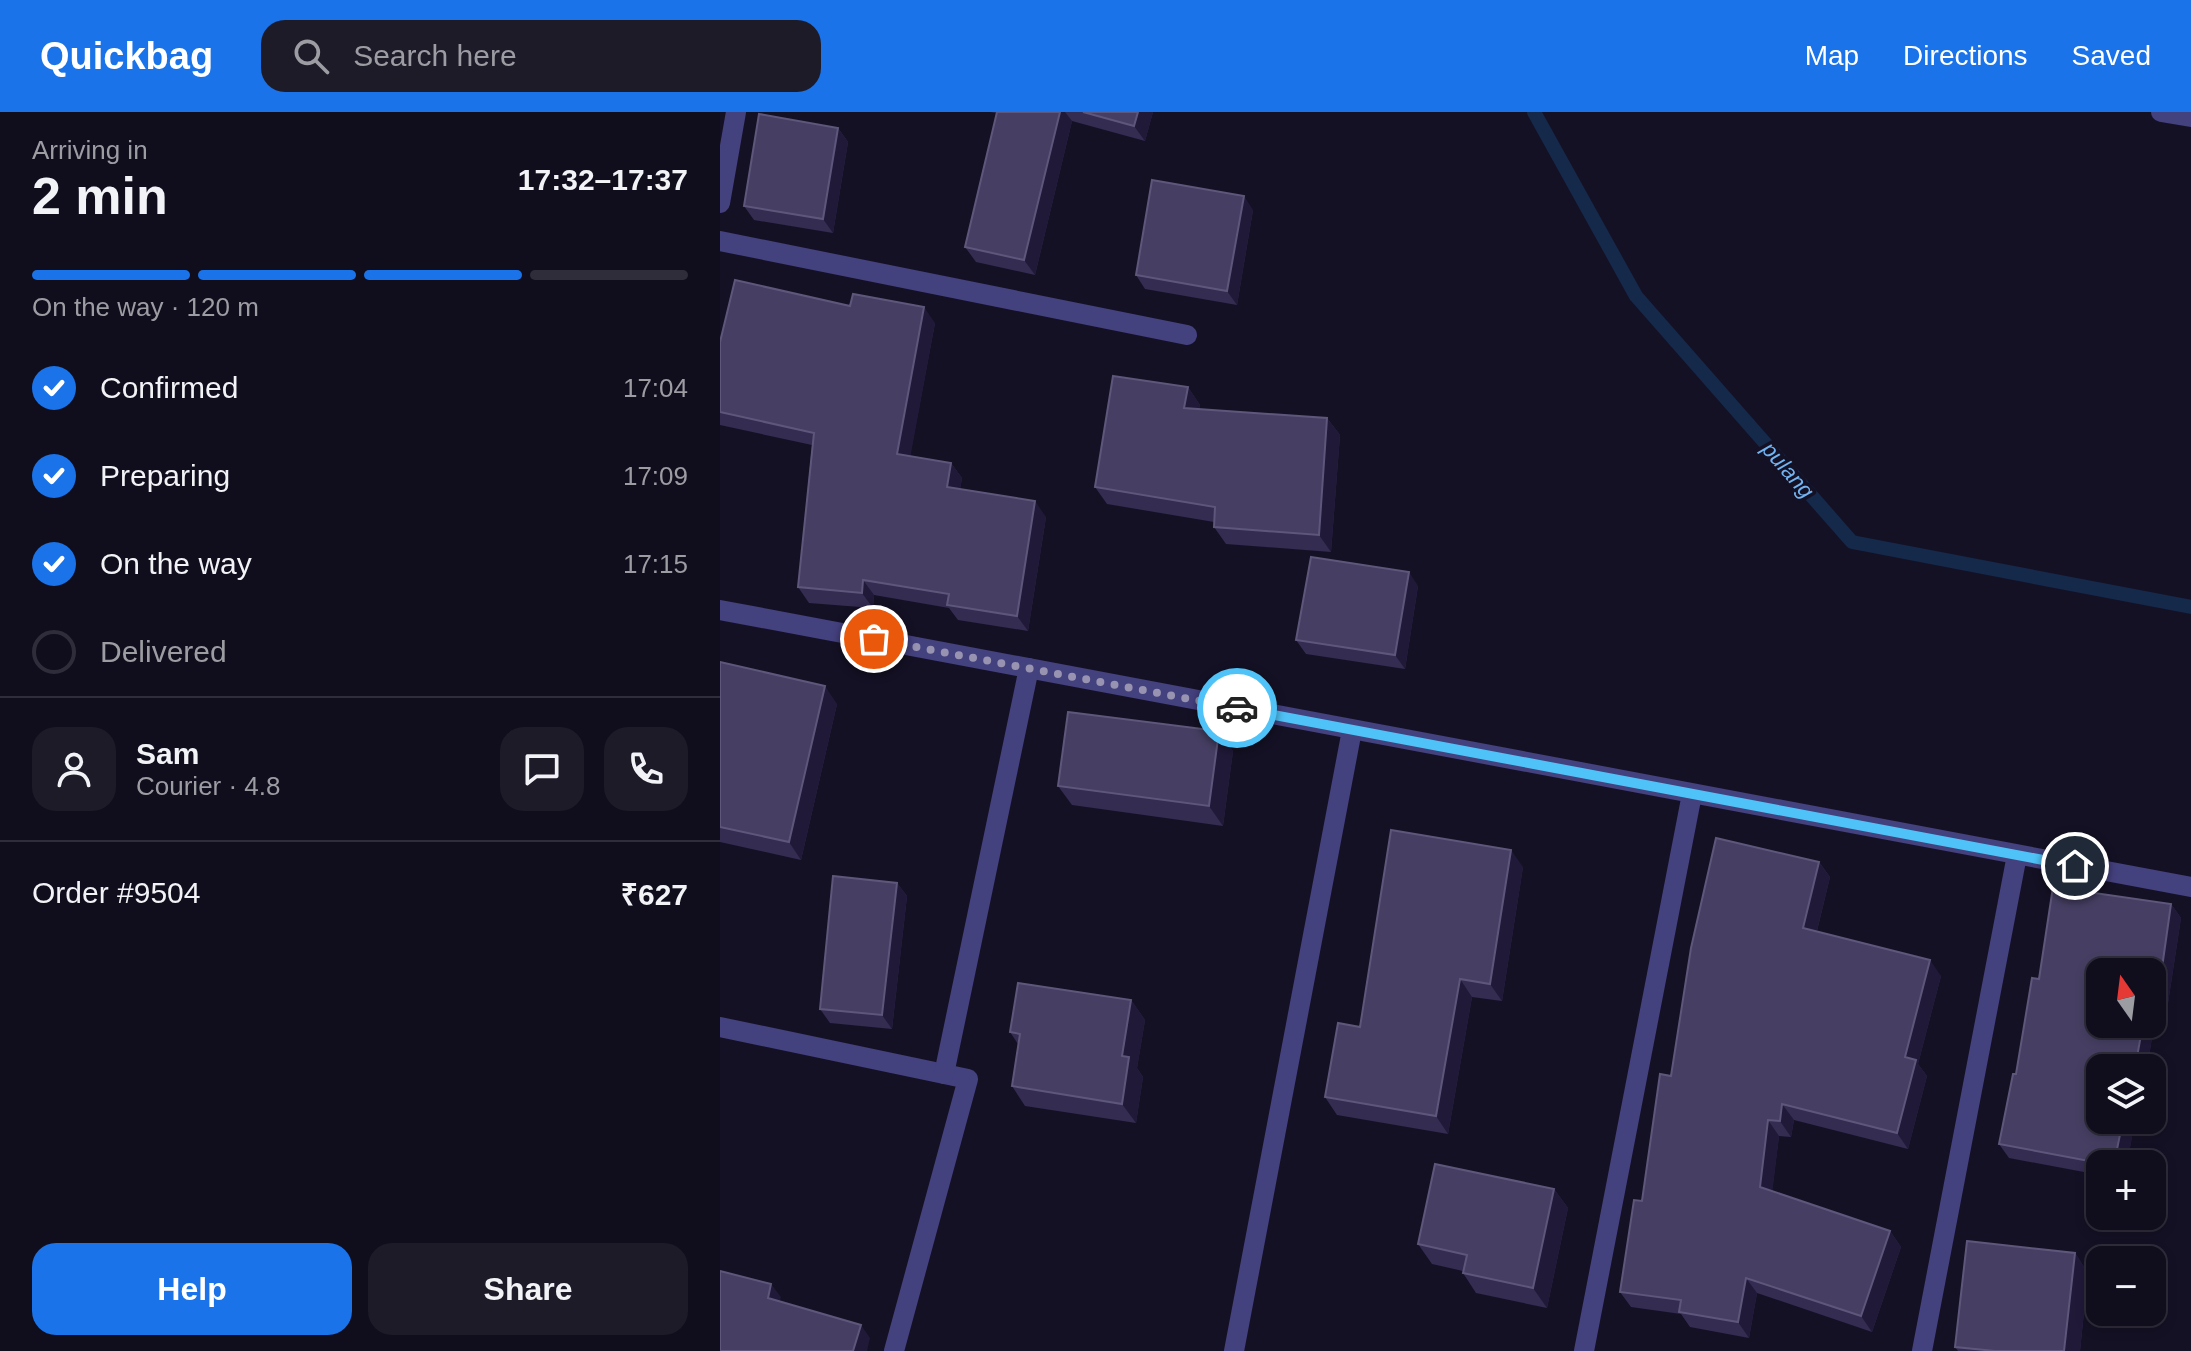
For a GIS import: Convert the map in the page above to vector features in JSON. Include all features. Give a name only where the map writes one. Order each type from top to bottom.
[{"type":"street","points":[[720,203],[736,112]]},
{"type":"street","points":[[2161,112],[2191,117]]},
{"type":"street","points":[[720,241],[1187,335]]},
{"type":"street","points":[[720,610],[2191,887]]},
{"type":"street","points":[[944,1074],[1029,668]]},
{"type":"street","points":[[1234,1351],[1352,730]]},
{"type":"street","points":[[1584,1351],[1692,794]]},
{"type":"street","points":[[1922,1351],[2017,855]]},
{"type":"street","points":[[720,1027],[968,1079],[894,1351]]},
{"type":"building","points":[[997,112],[1060,112],[1024,260],[965,247]]},
{"type":"building","points":[[1083,112],[1138,112],[1134,126]]},
{"type":"building","points":[[759,114],[838,128],[823,219],[744,206]]},
{"type":"building","points":[[1152,180],[1244,196],[1227,291],[1136,275]]},
{"type":"building","points":[[735,280],[850,306],[853,294],[924,307],[897,454],[951,463],[947,487],[1035,501],[1017,616],[947,605],[949,594],[863,580],[862,593],[798,587],[814,433],[720,412],[720,342]]},
{"type":"building","points":[[1113,376],[1188,387],[1184,408],[1327,418],[1319,535],[1214,527],[1215,507],[1095,487]]},
{"type":"building","points":[[1311,557],[1409,572],[1395,655],[1296,640]]},
{"type":"building","points":[[720,662],[825,686],[789,842],[720,827]]},
{"type":"building","points":[[1068,712],[1219,731],[1209,806],[1058,786]]},
{"type":"building","points":[[1391,830],[1511,850],[1490,984],[1460,979],[1436,1116],[1325,1097],[1338,1023],[1360,1027]]},
{"type":"building","points":[[1716,838],[1819,862],[1803,928],[1930,960],[1905,1057],[1916,1060],[1897,1133],[1782,1104],[1780,1121],[1768,1120],[1760,1187],[1890,1231],[1861,1316],[1746,1278],[1738,1322],[1679,1312],[1681,1300],[1620,1292],[1634,1200],[1642,1201],[1660,1074],[1671,1076],[1691,948]]},
{"type":"building","points":[[833,876],[897,883],[882,1015],[820,1009]]},
{"type":"building","points":[[2053,887],[2171,904],[2163,958],[2086,958],[2086,1038],[2140,1038],[2138,1054],[2086,1054],[2086,1134],[2120,1134],[2117,1150],[2086,1150],[2086,1160],[1999,1144],[2013,1074],[2016,1074],[2032,978],[2039,979]]},
{"type":"building","points":[[1018,983],[1131,1000],[1122,1056],[1129,1057],[1122,1104],[1012,1086],[1020,1034],[1010,1032]]},
{"type":"building","points":[[1435,1164],[1554,1189],[1533,1288],[1463,1273],[1467,1255],[1418,1244]]},
{"type":"building","points":[[1967,1241],[2075,1253],[2064,1351],[1995,1351],[1955,1347]]},
{"type":"building","points":[[720,1271],[771,1284],[768,1298],[861,1325],[853,1351],[720,1351]]},
{"type":"waterway","name":"pulang","points":[[1534,112],[1636,296],[1852,542],[2191,607]]},
{"type":"way so far","points":[[874,639],[1237,708]]},
{"type":"route","points":[[1237,708],[2075,866]]}]
